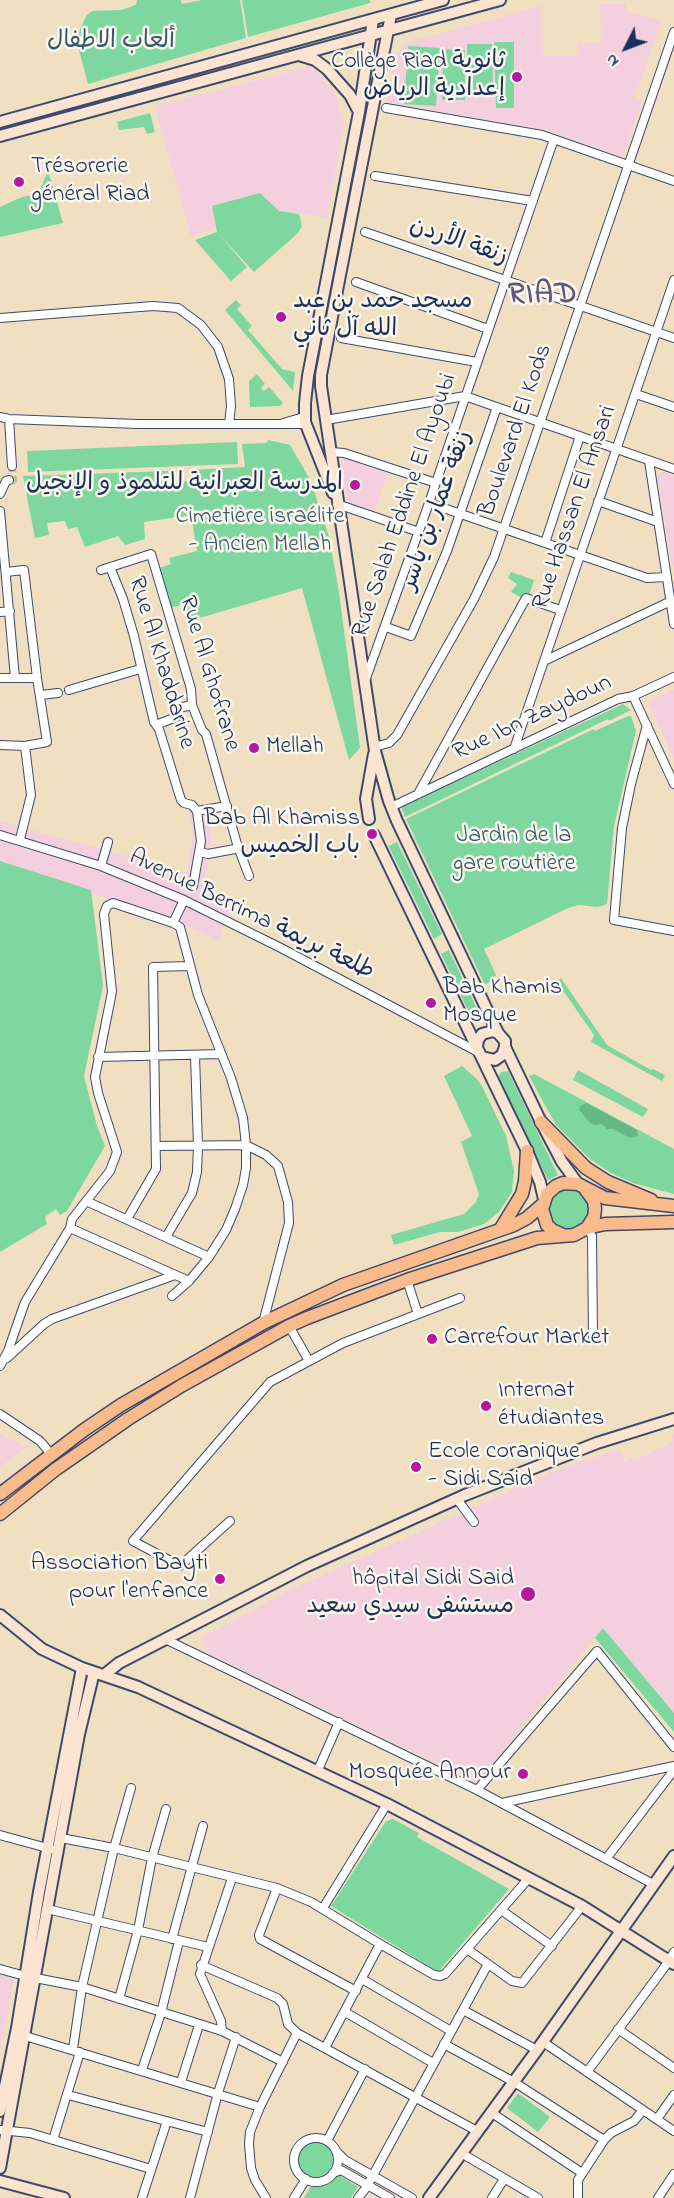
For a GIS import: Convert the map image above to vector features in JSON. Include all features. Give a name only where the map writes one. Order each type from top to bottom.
[{"type":"main road","points":[[541,1122],[586,1168],[608,1182],[669,1206]]},
{"type":"main road","points":[[499,1231],[522,1194],[527,1151]]},
{"type":"main road","points":[[0,1494],[51,1454],[121,1405],[263,1323],[343,1285],[499,1231],[527,1218],[556,1186],[568,1183],[605,1198],[669,1206]]},
{"type":"main road","points":[[582,1187],[594,1201],[595,1209],[594,1217],[587,1228]]},
{"type":"main road","points":[[543,1202],[543,1215],[547,1225],[563,1235]]},
{"type":"main road","points":[[0,1514],[56,1469],[128,1419],[181,1386],[289,1326],[407,1281],[526,1242],[574,1235],[587,1228],[624,1222],[674,1221]]},
{"type":"street","points":[[0,122],[443,0]]},
{"type":"street","points":[[0,136],[388,32],[460,5],[500,0]]},
{"type":"street","points":[[391,15],[321,375],[337,504],[374,749],[397,822],[498,1033],[505,1041],[541,1122],[562,1162],[582,1187]]},
{"type":"street","points":[[337,504],[305,420],[308,376],[359,112],[373,20]]},
{"type":"street","name":"Boulevard El Kods","points":[[374,749],[389,743],[397,735],[474,599],[504,529],[580,307],[670,57],[674,32]]},
{"type":"street","points":[[369,51],[384,49]]},
{"type":"street","points":[[299,55],[315,60],[327,69],[350,95],[359,112]]},
{"type":"street","points":[[386,108],[542,135],[674,181]]},
{"type":"street","name":"Rue Salah Eddine El Ayoubi","points":[[364,682],[386,627],[554,139]]},
{"type":"street","points":[[375,176],[533,201]]},
{"type":"street","name":"زنقة الأردن","points":[[365,232],[674,339]]},
{"type":"street","name":"Rue Hassan El Ansari","points":[[514,749],[674,280]]},
{"type":"street","points":[[356,282],[488,329]]},
{"type":"street","points":[[0,318],[153,306],[178,308],[201,325],[218,347],[231,392],[229,424]]},
{"type":"street","points":[[341,338],[477,362]]},
{"type":"street","points":[[636,394],[674,408]]},
{"type":"street","points":[[327,417],[465,396],[674,469]]},
{"type":"street","name":"زنقة عمار بن ياسر","points":[[386,627],[411,636],[435,582],[497,407]]},
{"type":"street","points":[[305,420],[308,410],[314,408],[319,408],[327,417]]},
{"type":"street","points":[[0,417],[137,424],[282,423],[305,420]]},
{"type":"street","points":[[305,420],[311,429],[317,430],[323,427],[327,417]]},
{"type":"street","points":[[9,419],[12,466]]},
{"type":"street","points":[[545,543],[580,436]]},
{"type":"street","points":[[331,452],[344,453],[436,483]]},
{"type":"street","points":[[649,461],[669,574],[674,624]]},
{"type":"street","points":[[0,494],[6,481],[9,480]]},
{"type":"street","points":[[598,501],[658,522]]},
{"type":"street","points":[[337,504],[419,532]]},
{"type":"street","points":[[429,504],[647,578],[669,574]]},
{"type":"street","points":[[0,511],[15,678]]},
{"type":"street","name":"Rue Al Ghofrane","points":[[110,567],[151,555],[177,649],[191,689],[192,705],[206,734],[249,876]]},
{"type":"street","points":[[101,570],[110,567]]},
{"type":"street","name":"Rue Al Khaddarine","points":[[110,567],[131,627],[156,725],[173,770],[181,800],[192,805],[197,812]]},
{"type":"street","points":[[0,744],[25,746],[47,742],[24,570],[6,572]]},
{"type":"street","points":[[417,794],[526,598],[560,610]]},
{"type":"street","points":[[544,660],[670,602]]},
{"type":"street","points":[[0,612],[10,611]]},
{"type":"street","points":[[69,690],[140,669]]},
{"type":"street","name":"Rue Ibn Zaydoun","points":[[390,804],[408,799],[618,699],[633,696],[674,677]]},
{"type":"street","points":[[0,678],[37,678]]},
{"type":"street","points":[[41,695],[58,693]]},
{"type":"street","points":[[633,696],[674,784]]},
{"type":"street","points":[[156,725],[176,717],[174,709],[192,705]]},
{"type":"street","points":[[647,725],[630,784],[622,828],[614,920],[674,931]]},
{"type":"street","points":[[20,839],[31,795],[25,746]]},
{"type":"street","points":[[369,819],[366,799],[374,749]]},
{"type":"street","points":[[366,799],[376,791],[383,793],[390,804]]},
{"type":"street","points":[[173,923],[193,887],[200,852],[201,833],[197,812],[227,806]]},
{"type":"street","name":"Avenue Berrima طلعة بريمة","points":[[0,835],[20,839],[101,866],[186,901],[479,1051]]},
{"type":"street","points":[[374,835],[527,1151],[540,1182],[543,1202]]},
{"type":"street","points":[[101,866],[108,843]]},
{"type":"street","points":[[200,852],[208,854],[240,848]]},
{"type":"street","points":[[1,1365],[25,1302],[70,1228],[72,1219],[110,1172],[117,1152],[95,1077],[112,992],[104,914],[105,908],[110,904],[117,904],[173,923],[182,931],[198,995],[241,1109],[246,1145],[246,1168],[238,1201],[226,1230],[208,1257],[189,1281],[172,1296]]},
{"type":"street","points":[[127,1220],[156,1169],[153,967],[190,966]]},
{"type":"street","points":[[479,1051],[478,1040],[482,1034],[493,1031],[498,1033]]},
{"type":"street","points":[[479,1051],[495,1060],[502,1055],[506,1047]]},
{"type":"street","points":[[98,1058],[221,1054]]},
{"type":"street","points":[[166,1237],[192,1193],[197,1172],[195,1056]]},
{"type":"street","points":[[156,1146],[246,1145],[266,1155],[278,1166],[290,1213],[290,1223],[263,1323]]},
{"type":"street","points":[[86,1201],[208,1257]]},
{"type":"street","points":[[70,1228],[189,1281]]},
{"type":"street","points":[[587,1228],[592,1236],[593,1337]]},
{"type":"street","points":[[1,1365],[44,1323],[175,1275]]},
{"type":"street","points":[[407,1281],[418,1314]]},
{"type":"street","points":[[230,1521],[180,1566],[133,1541],[270,1382],[343,1343],[460,1298]]},
{"type":"street","points":[[289,1326],[309,1361]]},
{"type":"street","points":[[0,1414],[40,1441],[51,1454]]},
{"type":"street","points":[[0,2111],[17,2028],[47,1909],[54,1849],[61,1838],[79,1734],[99,1674],[307,1566],[458,1499],[597,1443],[674,1419]]},
{"type":"street","points":[[458,1499],[474,1522]]},
{"type":"street","points":[[0,1615],[42,1649],[82,1668],[138,1687],[318,1770],[582,1906],[672,1959],[587,2072]]},
{"type":"street","points":[[165,1639],[477,1790],[653,1884]]},
{"type":"street","points":[[477,1790],[597,1651],[674,1747]]},
{"type":"street","points":[[0,2168],[3,2130],[25,2036],[30,1977],[54,1849],[82,1668]]},
{"type":"street","points":[[318,1770],[339,1722]]},
{"type":"street","points":[[502,1804],[674,1768]]},
{"type":"street","points":[[606,1859],[674,1768]]},
{"type":"street","points":[[53,2140],[68,2095],[76,2050],[82,1988],[114,1848],[131,1788]]},
{"type":"street","points":[[323,1908],[387,1804]]},
{"type":"street","points":[[119,1999],[138,1930],[152,1858],[166,1809]]},
{"type":"street","points":[[142,2070],[161,2013],[191,1868],[203,1826]]},
{"type":"street","points":[[0,1835],[54,1849]]},
{"type":"street","points":[[61,1838],[114,1848],[278,1888],[323,1908],[434,1976],[445,1974],[529,1878]]},
{"type":"street","points":[[429,2198],[674,1856]]},
{"type":"street","points":[[222,2031],[221,2021],[200,1974],[201,1965],[232,1878]]},
{"type":"street","points":[[278,1888],[259,1935],[260,1939],[356,1991]]},
{"type":"street","points":[[467,1949],[512,1981],[522,1983],[582,1906]]},
{"type":"street","points":[[47,1909],[208,1947]]},
{"type":"street","points":[[501,1910],[552,1946]]},
{"type":"street","points":[[325,2048],[380,1944]]},
{"type":"street","points":[[358,2198],[368,2185],[488,1964]]},
{"type":"street","points":[[201,1965],[277,1998],[283,2004],[288,2024],[297,2033],[477,2131]]},
{"type":"street","points":[[0,1969],[82,1988],[222,2031],[283,2062]]},
{"type":"street","points":[[362,1979],[451,2031]]},
{"type":"street","points":[[462,2010],[540,2046],[587,2072],[674,2131]]},
{"type":"street","points":[[345,2012],[433,2063]]},
{"type":"street","points":[[181,2082],[200,2025]]},
{"type":"street","points":[[618,2029],[674,2068]]},
{"type":"street","points":[[266,2198],[255,2180],[249,2156],[250,2132],[297,2033]]},
{"type":"street","points":[[25,2036],[260,2107]]},
{"type":"street","points":[[190,2198],[218,2093],[236,2037]]},
{"type":"street","points":[[444,2044],[514,2082],[604,2140]]},
{"type":"street","points":[[327,2141],[365,2069]]},
{"type":"street","points":[[657,2119],[674,2094]]},
{"type":"street","points":[[68,2095],[208,2132]]},
{"type":"street","points":[[578,2198],[578,2180],[604,2140],[611,2133],[634,2121],[643,2110]]},
{"type":"street","points":[[492,2113],[582,2173]]},
{"type":"street","points":[[142,2198],[167,2121]]},
{"type":"street","points":[[3,2130],[53,2140],[151,2169]]},
{"type":"street","points":[[390,2198],[341,2170],[324,2180],[306,2179],[300,2175],[294,2163],[296,2150],[300,2144],[312,2138],[327,2141],[345,2160],[412,2198]]},
{"type":"street","points":[[333,2173],[337,2162],[335,2150]]},
{"type":"street","points":[[461,2153],[538,2198]]},
{"type":"street","points":[[658,2198],[674,2174]]},
{"type":"street","points":[[294,2198],[306,2179]]},
{"type":"street","points":[[492,2198],[504,2179]]},
{"type":"street","points":[[0,2181],[64,2198]]},
{"type":"shaded area","name":"Collège Riad ثانوية إعدادية الرياض","points":[[600,4],[626,4],[626,11],[662,21],[634,98],[642,101],[623,157],[545,130],[387,103],[396,55],[404,43],[542,6],[543,56],[577,56],[577,43],[601,43]]},
{"type":"shaded area","points":[[311,66],[334,91],[344,123],[327,218],[279,210],[191,236],[155,106]]},
{"type":"shaded area","points":[[345,459],[388,473],[374,513],[348,505],[341,462]]},
{"type":"shaded area","points":[[664,472],[674,475],[674,566],[672,566],[657,474]]},
{"type":"shaded area","points":[[674,689],[674,758],[648,702]]},
{"type":"shaded area","points":[[203,806],[211,834],[210,857],[202,888],[235,900],[218,940],[165,916],[0,865],[0,821],[187,873],[193,835],[189,812]]},
{"type":"shaded area","points":[[0,1434],[26,1447],[0,1467]]},
{"type":"shaded area","name":"hôpital Sidi Said مستشفى سيدي سعيد","points":[[674,1434],[674,1713],[603,1628],[477,1782],[207,1653],[201,1638],[286,1592],[556,1470],[619,1449],[625,1462],[632,1458],[634,1461],[673,1442],[671,1435]]},
{"type":"shaded area","points":[[0,1974],[14,1978],[0,2051]]},
{"type":"green space","name":"ألعاب الاطفال","points":[[137,0],[181,0],[182,4],[202,0],[240,0],[246,38],[88,84],[76,39],[86,16],[92,11],[121,10],[136,5]]},
{"type":"green space","points":[[242,0],[370,0],[370,3],[248,37]]},
{"type":"green space","points":[[494,42],[514,42],[514,108],[496,108]]},
{"type":"green space","points":[[467,44],[492,44],[493,90],[468,90]]},
{"type":"green space","points":[[408,46],[440,48],[436,106],[404,104]]},
{"type":"green space","points":[[443,49],[465,50],[465,100],[442,100]]},
{"type":"green space","points":[[150,113],[155,132],[147,134],[144,127],[119,130],[117,122]]},
{"type":"green space","points":[[48,170],[63,223],[0,237],[0,207],[39,192]]},
{"type":"green space","points":[[260,193],[279,211],[299,214],[302,226],[298,233],[254,272],[217,232],[212,206]]},
{"type":"green space","points":[[217,232],[247,267],[231,281],[195,240]]},
{"type":"green space","points":[[236,300],[241,305],[237,309],[252,326],[248,330],[282,369],[295,372],[293,391],[225,310]]},
{"type":"green space","points":[[257,374],[265,384],[261,388],[264,391],[269,387],[283,403],[280,406],[250,407],[249,381]]},
{"type":"green space","name":"Cimetière israélite - Ancien Mellah","points":[[268,440],[290,445],[311,481],[329,537],[360,748],[349,760],[302,588],[189,621],[184,604],[169,608],[159,568],[171,564],[169,558],[197,551],[191,515],[144,522],[145,539],[125,545],[118,536],[85,547],[77,527],[68,529],[65,521],[47,523],[49,535],[35,538],[23,476],[168,471],[169,482],[190,481],[190,470],[245,467],[242,444],[266,443]]},
{"type":"green space","points":[[237,442],[238,464],[28,472],[27,451]]},
{"type":"green space","points":[[511,572],[534,580],[529,596],[522,598],[511,592],[517,584],[508,578]]},
{"type":"green space","points":[[623,704],[631,710],[405,817],[401,807]]},
{"type":"green space","name":"Jardin de la gare routière","points":[[631,716],[636,731],[614,826],[607,904],[598,907],[578,905],[568,908],[484,949],[496,975],[487,984],[484,983],[406,819],[594,729],[595,731]]},
{"type":"green space","points":[[397,842],[442,934],[434,939],[387,843],[389,846]]},
{"type":"green space","points":[[0,861],[91,890],[103,986],[84,1076],[97,1126],[105,1146],[67,1211],[60,1215],[56,1209],[45,1217],[47,1224],[0,1252]]},
{"type":"green space","points":[[449,950],[480,1015],[478,1021],[472,1019],[441,954]]},
{"type":"green space","points":[[561,978],[607,1045],[651,1070],[665,1075],[662,1081],[591,1042],[594,1035],[557,982]]},
{"type":"green space","points":[[462,1066],[478,1080],[506,1136],[514,1171],[512,1192],[499,1212],[484,1224],[458,1232],[440,1232],[394,1245],[391,1235],[464,1214],[476,1202],[479,1194],[461,1142],[472,1136],[444,1076]]},
{"type":"green space","points":[[578,1070],[648,1109],[643,1117],[573,1080]]},
{"type":"green space","points":[[508,1071],[558,1175],[548,1180],[498,1077],[501,1072]]},
{"type":"green space","points":[[534,1074],[674,1149],[674,1194],[633,1183],[611,1173],[590,1159],[556,1125],[529,1076]]},
{"type":"green space","points":[[586,1103],[637,1130],[638,1136],[630,1138],[613,1129],[607,1129],[602,1124],[594,1125],[579,1109]]},
{"type":"green space","points":[[569,1189],[583,1195],[589,1209],[583,1223],[569,1229],[555,1223],[549,1209],[555,1195]]},
{"type":"green space","points":[[603,1628],[674,1713],[674,1732],[595,1638]]},
{"type":"green space","points":[[393,1819],[419,1833],[417,1837],[509,1889],[438,1972],[331,1906],[386,1821]]},
{"type":"green space","points":[[518,2093],[550,2117],[538,2132],[507,2108]]},
{"type":"green space","points":[[315,2141],[328,2146],[333,2159],[328,2172],[315,2177],[302,2172],[297,2159],[302,2146]]},
{"type":"green space","points":[[339,2175],[358,2187],[351,2198],[304,2198],[311,2186],[326,2185]]},
{"type":"tunnel","points":[[9,480],[13,480],[12,466]]},
{"type":"place","name":"Collège Riad ثانوية إعدادية الرياض","points":[[517,77]]},
{"type":"place","name":"Trésorerie général Riad","points":[[19,182]]},
{"type":"place","name":"مسجد حمد بن عبد الله آل ثاني","points":[[281,317]]},
{"type":"place","name":"المدرسة العبرانية للتلموذ و الإنجيل","points":[[355,485]]},
{"type":"place","name":"Mellah","points":[[254,748]]},
{"type":"place","name":"Bab Al Khamiss باب الخميس","points":[[372,834]]},
{"type":"place","name":"Bab Khamis Mosque","points":[[431,1003]]},
{"type":"place","name":"Carrefour Market","points":[[432,1339]]},
{"type":"place","name":"Internat étudiantes","points":[[486,1406]]},
{"type":"place","name":"Ecole coranique - Sidi Said","points":[[416,1467]]},
{"type":"place","name":"Association Bayti pour l'enfance","points":[[220,1579]]},
{"type":"place","name":"hôpital Sidi Said مستشفى سيدي سعيد","points":[[528,1594]]},
{"type":"place","name":"Mosquée Annour","points":[[523,1774]]},
{"type":"district","name":"RIAD","points":[[543,297]]}]
